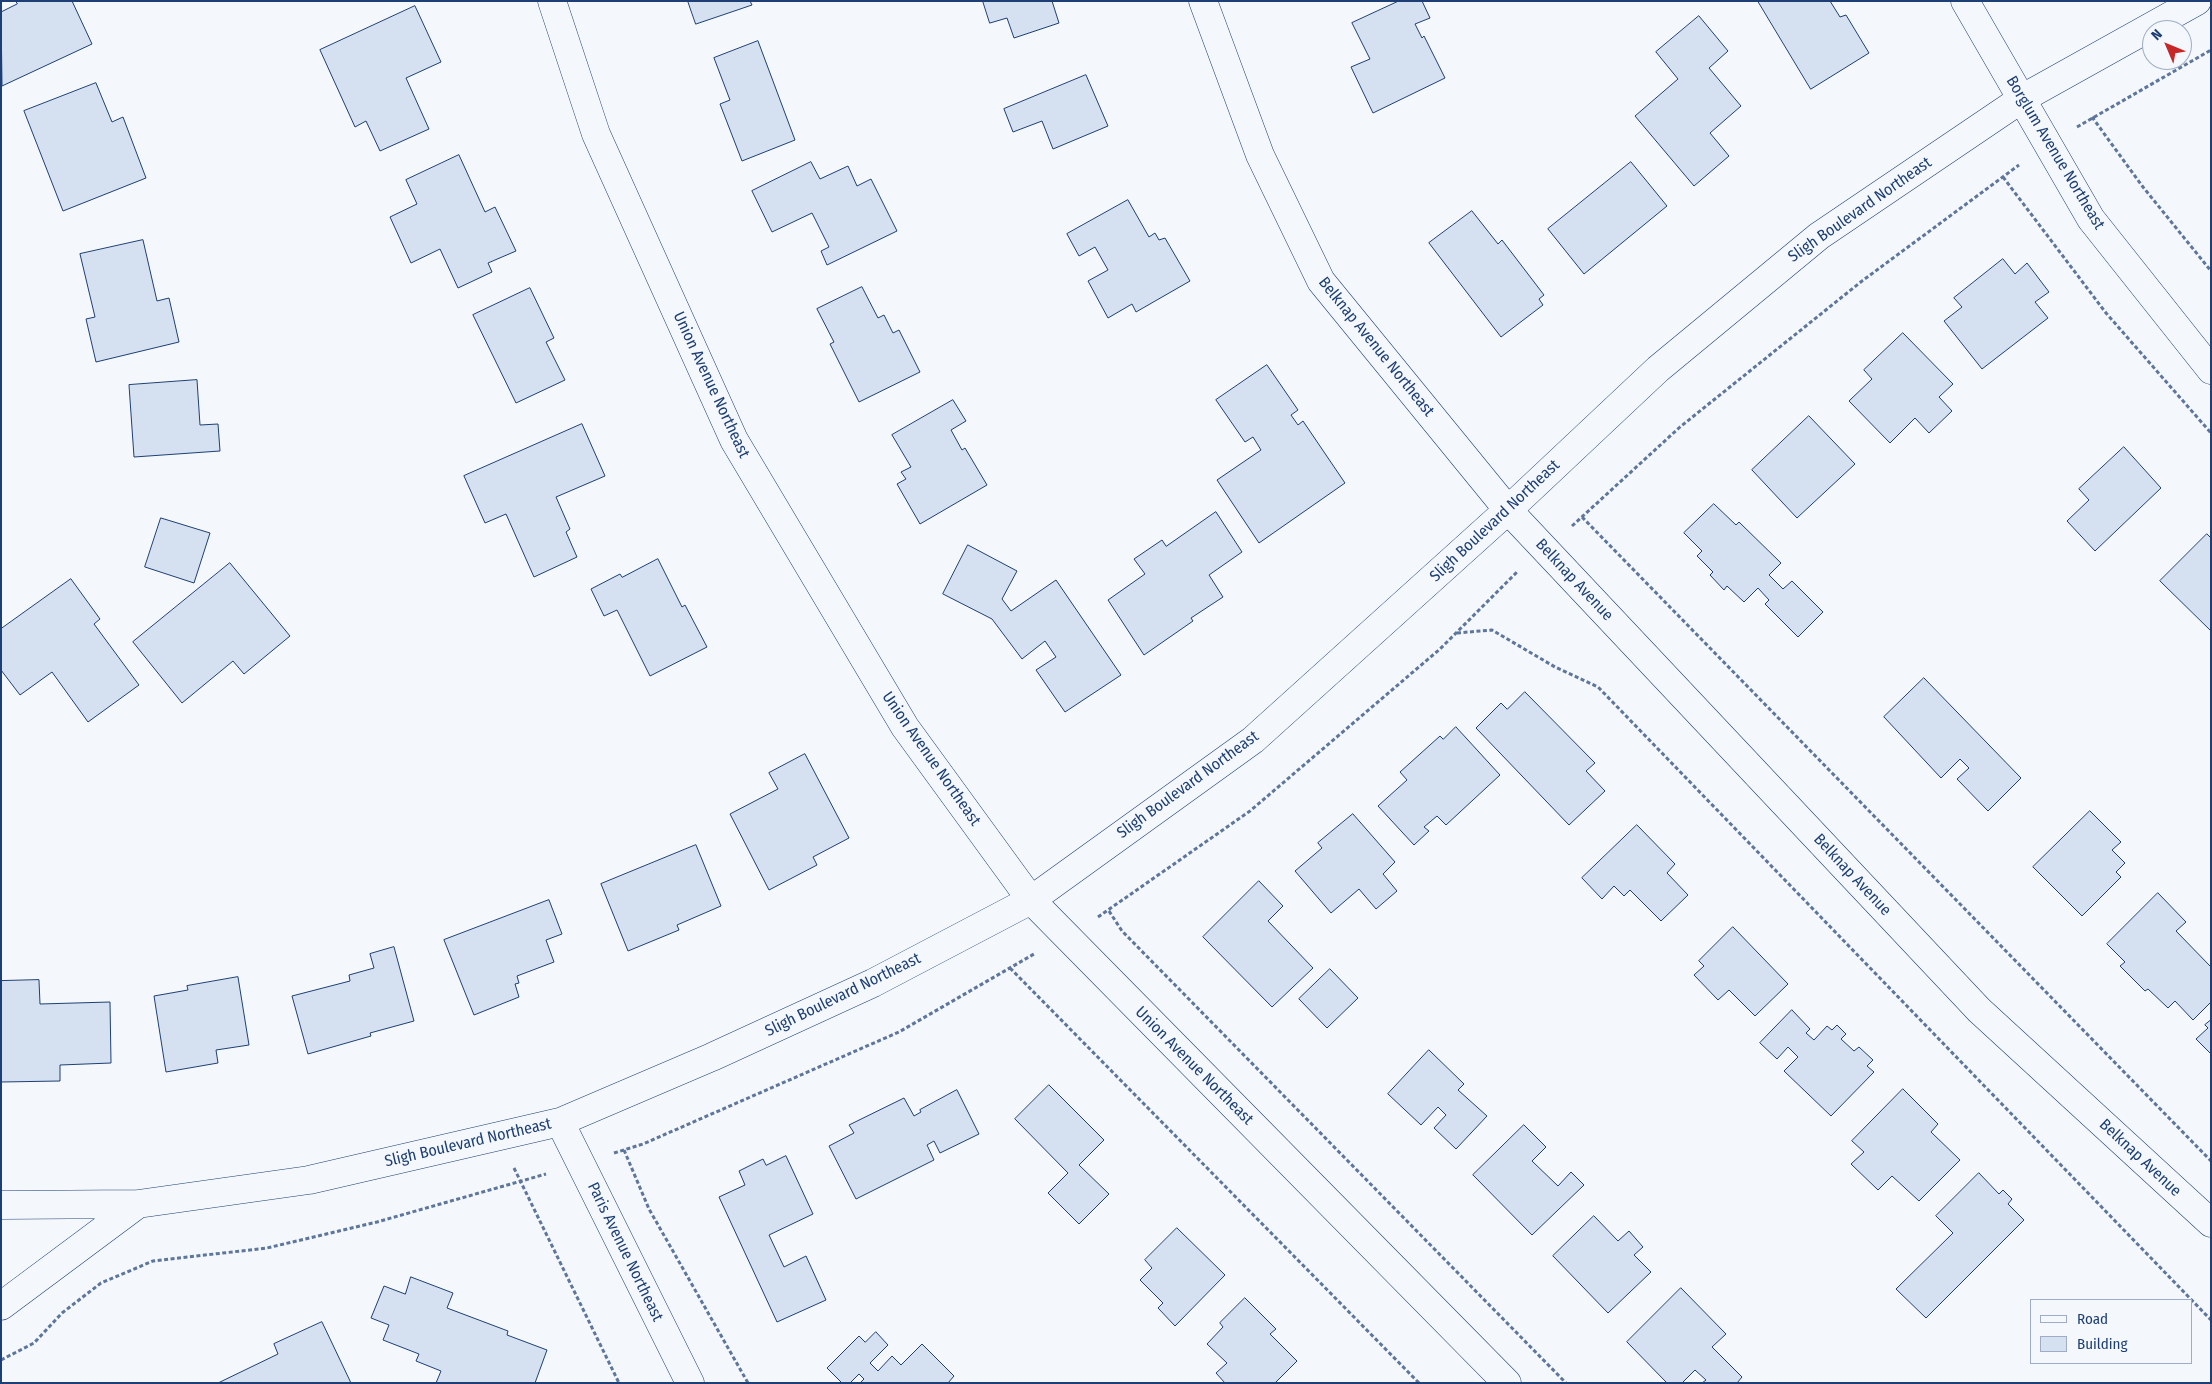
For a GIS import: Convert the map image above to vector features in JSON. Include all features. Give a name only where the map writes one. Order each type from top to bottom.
[{"type":"street","name":"Union Avenue Northeast","points":[[552,1],[596,134],[734,440],[904,727],[1031,900],[1507,1383]]},
{"type":"street","name":"Belknap Avenue Northeast","points":[[1203,1],[1260,155],[1321,280],[1508,510]]},
{"type":"street","name":"Borglum Avenue Northeast","points":[[1965,1],[2023,98],[2091,219],[2211,370]]},
{"type":"street","name":"Sligh Boulevard Northeast","points":[[1,1205],[138,1204],[309,1180],[560,1122],[712,1057],[873,983],[1031,900],[1253,740],[1508,510],[1658,369],[1819,236],[2023,98],[2197,1]]},
{"type":"street","name":"Belknap Avenue","points":[[1508,510],[1979,1010],[2211,1223]]},
{"type":"street","name":"Paris Avenue Northeast","points":[[560,1122],[690,1383]]},
{"type":"street","points":[[1,1306],[138,1204]]},
{"type":"path","points":[[2092,117],[2143,187],[2211,271]]},
{"type":"path","points":[[2002,177],[2106,313],[2211,433]]},
{"type":"path","points":[[1582,517],[1755,697],[2211,1161]]},
{"type":"path","points":[[1457,633],[1492,630],[1554,667],[1598,687],[2191,1299]]},
{"type":"path","points":[[1109,911],[1122,931],[1566,1383]]},
{"type":"path","points":[[1010,968],[1419,1383]]},
{"type":"path","points":[[501,1135],[520,1183],[619,1383]]},
{"type":"path","points":[[624,1150],[649,1209],[736,1367],[748,1383]]},
{"type":"path","points":[[2192,1300],[2211,1320]]},
{"type":"building","points":[[16,1],[72,1],[92,44],[2,86],[1,12],[17,4]]},
{"type":"building","points":[[688,1],[750,1],[752,5],[696,24]]},
{"type":"building","points":[[983,1],[1052,1],[1059,23],[1014,38],[1007,18],[990,23]]},
{"type":"building","points":[[1399,1],[1422,1],[1430,18],[1415,24],[1422,38],[1424,36],[1445,78],[1373,113],[1351,67],[1370,59],[1352,23]]},
{"type":"building","points":[[1758,1],[1830,1],[1840,17],[1846,15],[1869,53],[1811,89]]},
{"type":"building","points":[[415,6],[441,62],[406,78],[429,129],[380,151],[366,121],[355,127],[320,50]]},
{"type":"building","points":[[1699,16],[1728,51],[1709,68],[1741,106],[1710,133],[1729,156],[1694,186],[1635,116],[1678,79],[1656,52]]},
{"type":"building","points":[[758,41],[795,140],[742,161],[720,104],[730,100],[714,58]]},
{"type":"building","points":[[1086,75],[1108,126],[1053,149],[1042,121],[1013,132],[1004,109]]},
{"type":"building","points":[[96,83],[112,122],[123,117],[146,178],[63,211],[24,111]]},
{"type":"building","points":[[459,155],[485,212],[495,207],[516,251],[488,263],[492,272],[458,288],[440,249],[411,263],[390,217],[417,204],[406,180]]},
{"type":"building","points":[[811,162],[820,179],[848,166],[857,186],[871,179],[897,231],[827,265],[821,251],[829,247],[812,213],[772,232],[752,191]]},
{"type":"building","points":[[1631,162],[1667,206],[1584,274],[1548,229]]},
{"type":"building","points":[[1128,200],[1149,237],[1155,233],[1159,240],[1165,238],[1190,281],[1136,312],[1132,304],[1108,318],[1088,281],[1108,270],[1095,247],[1079,256],[1067,234]]},
{"type":"building","points":[[1472,211],[1498,244],[1502,240],[1544,295],[1539,299],[1543,305],[1501,337],[1429,243]]},
{"type":"building","points":[[143,240],[157,301],[169,298],[179,342],[96,362],[86,319],[95,317],[80,254]]},
{"type":"building","points":[[2003,259],[2015,274],[2027,263],[2049,292],[2035,302],[2048,318],[1982,369],[1944,321],[1962,307],[1954,298]]},
{"type":"building","points":[[862,287],[878,318],[884,315],[893,333],[899,330],[920,372],[859,402],[830,344],[834,342],[817,309]]},
{"type":"building","points":[[530,288],[554,338],[546,342],[565,380],[516,403],[473,315]]},
{"type":"building","points":[[1903,333],[1953,384],[1939,397],[1952,411],[1929,433],[1915,418],[1890,443],[1849,401],[1872,379],[1864,370]]},
{"type":"building","points":[[1267,365],[1298,410],[1291,415],[1298,425],[1303,421],[1345,483],[1259,543],[1217,480],[1261,450],[1253,437],[1245,442],[1216,400]]},
{"type":"building","points":[[197,380],[200,425],[218,424],[220,451],[134,457],[129,385]]},
{"type":"building","points":[[953,400],[966,421],[951,430],[962,450],[965,448],[987,485],[920,524],[897,484],[906,479],[901,472],[911,467],[892,435]]},
{"type":"building","points":[[1809,416],[1855,464],[1797,518],[1752,470]]},
{"type":"building","points":[[582,424],[605,476],[556,497],[570,529],[566,532],[577,557],[534,577],[506,514],[485,523],[464,476]]},
{"type":"building","points":[[2124,447],[2161,488],[2095,551],[2067,521],[2089,500],[2079,489]]},
{"type":"building","points":[[1714,504],[1736,525],[1739,522],[1781,563],[1769,575],[1783,589],[1792,581],[1823,612],[1798,637],[1765,604],[1769,600],[1758,588],[1744,602],[1727,586],[1724,590],[1710,575],[1713,572],[1697,556],[1702,551],[1684,533]]},
{"type":"building","points":[[1216,512],[1242,552],[1209,575],[1223,597],[1191,618],[1193,621],[1144,655],[1108,600],[1145,574],[1134,559],[1162,540],[1166,546]]},
{"type":"building","points":[[161,518],[210,533],[194,583],[145,567]]},
{"type":"building","points":[[2207,534],[2211,538],[2211,631],[2160,581]]},
{"type":"building","points":[[968,545],[1017,571],[1002,599],[1011,611],[1056,580],[1121,675],[1065,712],[1036,670],[1056,657],[1045,641],[1022,659],[992,619],[943,594]]},
{"type":"building","points":[[658,559],[682,607],[685,605],[707,647],[650,676],[617,610],[604,616],[591,589],[620,574],[622,577]]},
{"type":"building","points":[[230,563],[290,636],[244,674],[233,661],[182,703],[133,642]]},
{"type":"building","points":[[71,579],[100,619],[94,624],[139,685],[88,722],[52,672],[20,695],[1,670],[1,629]]},
{"type":"building","points":[[1924,678],[2021,778],[1988,811],[1957,779],[1969,768],[1960,759],[1941,778],[1884,717]]},
{"type":"building","points":[[1525,692],[1595,763],[1586,771],[1605,791],[1569,825],[1476,728],[1501,703],[1507,709]]},
{"type":"building","points":[[1456,727],[1500,775],[1446,825],[1437,816],[1424,827],[1429,831],[1414,845],[1378,806],[1407,780],[1400,772],[1440,736],[1443,739]]},
{"type":"building","points":[[805,754],[849,838],[813,857],[817,865],[769,890],[730,814],[778,789],[769,773]]},
{"type":"building","points":[[2090,811],[2121,842],[2112,850],[2125,863],[2116,872],[2121,877],[2082,916],[2033,867]]},
{"type":"building","points":[[1353,814],[1395,862],[1383,874],[1397,891],[1376,909],[1359,889],[1331,913],[1295,871],[1322,848],[1318,843]]},
{"type":"building","points":[[1637,825],[1675,864],[1667,873],[1688,895],[1661,921],[1630,890],[1624,896],[1614,886],[1602,899],[1582,878]]},
{"type":"building","points":[[696,845],[721,906],[677,925],[679,930],[628,951],[601,884]]},
{"type":"building","points":[[1259,881],[1283,906],[1268,921],[1313,968],[1272,1007],[1203,937]]},
{"type":"building","points":[[2158,893],[2186,922],[2176,931],[2211,967],[2211,1002],[2193,1020],[2175,1001],[2168,1008],[2148,989],[2145,991],[2120,966],[2125,962],[2107,944]]},
{"type":"building","points":[[549,900],[562,934],[546,940],[554,962],[517,976],[519,983],[515,984],[519,997],[474,1015],[444,940]]},
{"type":"building","points":[[1733,927],[1788,984],[1755,1016],[1729,990],[1718,1000],[1694,975],[1704,966],[1699,961]]},
{"type":"building","points":[[394,947],[414,1021],[370,1033],[371,1036],[308,1054],[292,996],[350,981],[349,975],[374,968],[370,954]]},
{"type":"building","points":[[1330,969],[1358,998],[1327,1028],[1299,999]]},
{"type":"building","points":[[238,977],[249,1045],[216,1050],[218,1063],[166,1072],[154,996],[188,990],[187,986]]},
{"type":"building","points":[[39,980],[40,1004],[110,1002],[111,1063],[60,1065],[60,1081],[1,1082],[1,981]]},
{"type":"building","points":[[1792,1010],[1810,1029],[1806,1033],[1814,1040],[1827,1026],[1832,1030],[1837,1025],[1846,1034],[1841,1039],[1854,1051],[1859,1047],[1873,1060],[1867,1066],[1874,1072],[1831,1116],[1784,1071],[1798,1057],[1788,1047],[1777,1059],[1760,1043]]},
{"type":"building","points":[[2211,1020],[2211,1054],[2196,1039],[2208,1028],[2205,1025]]},
{"type":"building","points":[[1429,1050],[1464,1084],[1458,1090],[1487,1116],[1456,1149],[1434,1128],[1446,1115],[1438,1107],[1421,1125],[1388,1094]]},
{"type":"building","points":[[1049,1085],[1104,1140],[1079,1165],[1109,1194],[1079,1224],[1048,1193],[1068,1173],[1015,1119]]},
{"type":"building","points":[[1903,1089],[1938,1124],[1931,1132],[1960,1160],[1919,1201],[1892,1176],[1878,1190],[1851,1164],[1864,1152],[1852,1141]]},
{"type":"building","points":[[957,1090],[979,1134],[940,1153],[934,1141],[927,1145],[934,1160],[856,1199],[829,1146],[854,1133],[849,1125],[904,1098],[914,1116],[921,1112],[920,1110]]},
{"type":"building","points":[[1524,1125],[1546,1147],[1532,1161],[1558,1186],[1571,1172],[1584,1185],[1532,1235],[1473,1175]]},
{"type":"building","points":[[786,1156],[813,1214],[769,1235],[784,1267],[806,1256],[826,1300],[777,1322],[719,1197],[745,1185],[739,1171],[763,1159],[766,1165]]},
{"type":"building","points":[[1979,1173],[1999,1194],[2003,1190],[2012,1199],[2008,1204],[2024,1220],[1926,1318],[1896,1289],[1953,1233],[1936,1216]]},
{"type":"building","points":[[1594,1216],[1618,1241],[1629,1231],[1643,1247],[1634,1255],[1651,1272],[1608,1313],[1553,1256]]},
{"type":"building","points":[[1177,1228],[1225,1275],[1175,1326],[1158,1308],[1163,1303],[1140,1280],[1152,1268],[1145,1260]]},
{"type":"building","points":[[411,1277],[453,1293],[447,1308],[508,1331],[507,1335],[547,1350],[535,1383],[436,1383],[441,1371],[416,1361],[419,1354],[383,1340],[389,1325],[371,1318],[384,1286],[405,1294]]},
{"type":"building","points":[[1681,1288],[1726,1334],[1712,1347],[1742,1377],[1737,1383],[1702,1383],[1706,1380],[1695,1370],[1682,1383],[1667,1383],[1627,1342]]},
{"type":"building","points":[[1245,1298],[1276,1329],[1270,1334],[1297,1361],[1275,1383],[1225,1383],[1216,1373],[1227,1363],[1207,1344],[1223,1327],[1220,1323]]},
{"type":"building","points":[[322,1322],[351,1383],[218,1383],[278,1354],[274,1344]]},
{"type":"building","points":[[876,1332],[888,1345],[870,1363],[878,1371],[892,1356],[901,1365],[922,1344],[954,1376],[948,1383],[860,1383],[864,1379],[859,1374],[850,1383],[842,1383],[827,1368],[859,1336],[865,1342]]}]
